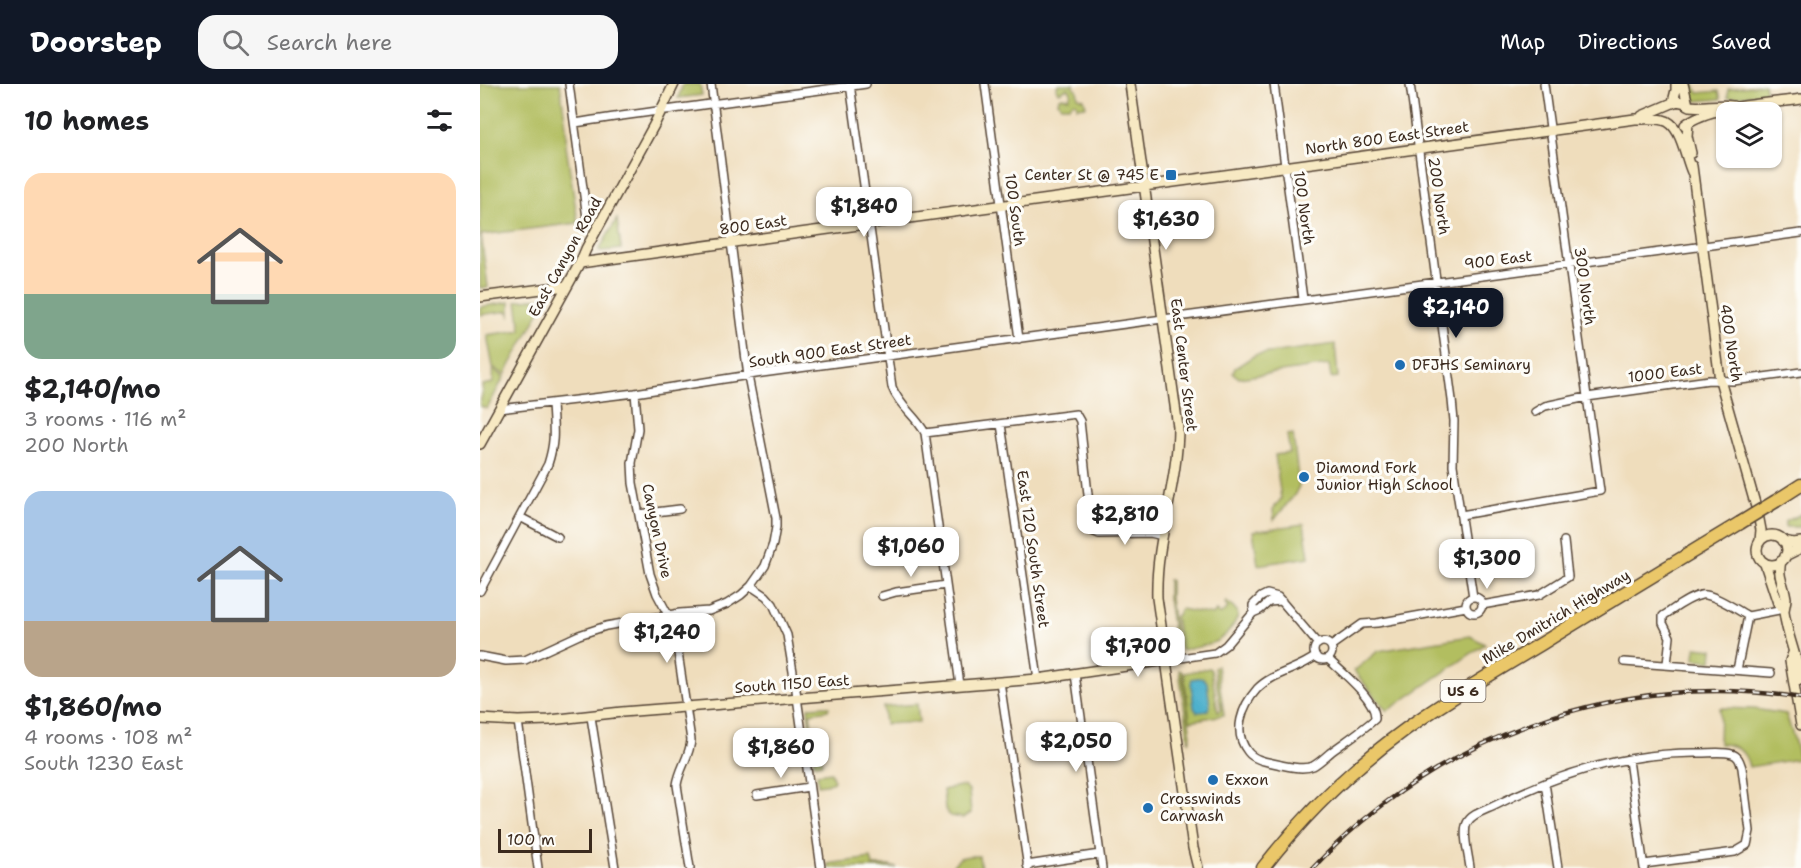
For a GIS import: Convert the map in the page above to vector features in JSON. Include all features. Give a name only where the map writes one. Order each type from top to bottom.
[{"type":"highway","name":"Mike Dmitrich Highway","points":[[1263,868],[1286,839],[1325,798],[1364,762],[1405,730],[1463,691],[1801,485]]},
{"type":"main road","name":"East Canyon Road","points":[[480,444],[580,263],[674,84]]},
{"type":"main road","name":"East Center Street","points":[[1130,84],[1177,413],[1178,438],[1175,466],[1158,569],[1157,598],[1193,848],[1198,868]]},
{"type":"main road","points":[[1676,84],[1677,90],[1667,114],[1682,144],[1692,172]]},
{"type":"main road","points":[[1683,84],[1692,112],[1688,122],[1687,136],[1692,172]]},
{"type":"main road","points":[[1774,102],[1801,99]]},
{"type":"main road","points":[[1635,119],[1682,101],[1688,105],[1702,107],[1716,105]]},
{"type":"main road","points":[[1635,119],[1657,119],[1681,126],[1703,114],[1716,111]]},
{"type":"main road","name":"North 800 East Street","points":[[1144,186],[1635,119]]},
{"type":"main road","name":"400 North","points":[[1692,172],[1720,380],[1758,514]]},
{"type":"main road","name":"800 East","points":[[580,263],[1144,186]]},
{"type":"main road","points":[[480,297],[566,286]]},
{"type":"main road","points":[[1758,514],[1786,548],[1779,575],[1786,599],[1784,609],[1792,652],[1797,660],[1801,680]]},
{"type":"main road","points":[[1758,514],[1761,536],[1757,550],[1758,556],[1766,564],[1778,603],[1784,609]]},
{"type":"main road","points":[[1760,541],[1768,536],[1793,543],[1801,542]]},
{"type":"main road","points":[[1766,564],[1773,565],[1801,548]]},
{"type":"main road","points":[[1792,652],[1790,661],[1801,725]]},
{"type":"main road","name":"South 1150 East","points":[[480,719],[518,721],[591,717],[622,712],[1038,679],[1167,660]]},
{"type":"street","points":[[569,84],[588,218]]},
{"type":"street","points":[[480,656],[506,661],[525,660],[594,630],[625,622],[714,609],[732,602],[751,586],[768,559],[776,527],[748,376],[711,84]]},
{"type":"street","points":[[574,123],[866,84]]},
{"type":"street","name":"100 South","points":[[985,84],[1019,339]]},
{"type":"street","name":"100 North","points":[[1274,84],[1303,299]]},
{"type":"street","name":"200 North","points":[[1410,84],[1452,400],[1453,465],[1473,597]]},
{"type":"street","name":"300 North","points":[[1461,515],[1600,491],[1544,84]]},
{"type":"street","points":[[850,85],[887,357],[894,392],[925,434],[960,685]]},
{"type":"street","name":"900 East","points":[[1164,319],[1801,233]]},
{"type":"street","name":"South 900 East Street","points":[[499,409],[635,393],[1164,319]]},
{"type":"street","name":"1000 East","points":[[1535,412],[1545,406],[1587,397],[1801,372]]},
{"type":"street","name":"Canyon Drive","points":[[635,393],[638,429],[632,469],[633,483],[650,574],[657,594],[674,626],[686,707],[690,745],[677,785],[690,868]]},
{"type":"street","points":[[480,591],[545,470],[552,452],[555,433],[552,403]]},
{"type":"street","points":[[925,434],[1076,414],[1080,421],[1091,524],[1094,533],[1150,533],[1163,536]]},
{"type":"street","name":"East 120 South Street","points":[[1001,424],[1038,679]]},
{"type":"street","points":[[639,514],[680,509]]},
{"type":"street","points":[[520,517],[558,537]]},
{"type":"street","points":[[1482,604],[1539,596],[1568,577],[1564,541]]},
{"type":"street","points":[[882,597],[896,592],[946,585]]},
{"type":"street","points":[[751,586],[773,604],[783,624],[789,646],[821,868]]},
{"type":"street","points":[[1667,664],[1670,637],[1663,623],[1663,616],[1701,595],[1712,596],[1748,616],[1784,609]]},
{"type":"street","points":[[1473,597],[1480,600],[1482,604],[1481,610],[1477,613],[1469,612],[1466,607],[1467,602],[1473,597]]},
{"type":"street","points":[[1167,660],[1208,655],[1221,649],[1253,613],[1269,602],[1282,601],[1318,644]]},
{"type":"street","points":[[1330,645],[1362,624],[1466,607]]},
{"type":"street","points":[[1737,670],[1748,616]]},
{"type":"street","points":[[1326,642],[1330,645],[1332,654],[1328,658],[1323,660],[1316,656],[1315,649],[1318,644],[1326,642]]},
{"type":"street","points":[[1316,656],[1306,664],[1267,681],[1245,704],[1240,718],[1240,732],[1248,752],[1254,757],[1294,767],[1312,766],[1375,719],[1376,712],[1371,702],[1328,658]]},
{"type":"street","points":[[1624,662],[1771,673]]},
{"type":"street","points":[[1075,674],[1102,868]]},
{"type":"street","points":[[1000,682],[1027,867],[1100,854]]},
{"type":"street","points":[[591,717],[615,868]]},
{"type":"street","points":[[518,721],[538,868]]},
{"type":"street","points":[[1470,868],[1465,833],[1467,822],[1476,814],[1545,783],[1606,764],[1629,760],[1687,753],[1726,753],[1737,756],[1742,768],[1749,826],[1747,845],[1735,852],[1644,866],[1629,760]]},
{"type":"street","points":[[1545,783],[1558,868]]},
{"type":"street","points":[[757,795],[809,787]]},
{"type":"green space","points":[[480,84],[560,84],[566,127],[566,146],[578,223],[481,235],[488,287],[480,288]]},
{"type":"green space","points":[[683,84],[700,84],[702,95],[678,98]]},
{"type":"green space","points":[[1058,84],[1074,84],[1078,97],[1084,99],[1086,106],[1077,107],[1077,103],[1074,102],[1069,106],[1061,106],[1058,102],[1059,98],[1069,98],[1071,92],[1068,88],[1059,92],[1056,89]]},
{"type":"green space","points":[[1689,84],[1694,84],[1698,93],[1719,91],[1721,99],[1696,101],[1691,95]]},
{"type":"green space","points":[[1764,84],[1766,93],[1728,98],[1728,89]]},
{"type":"green space","points":[[617,219],[621,249],[599,250]]},
{"type":"green space","points":[[542,299],[541,309],[505,375],[493,367],[487,335],[521,330],[517,301]]},
{"type":"green space","points":[[510,302],[510,317],[508,311],[480,315],[480,307]]},
{"type":"green space","points":[[1335,344],[1338,377],[1331,378],[1329,365],[1239,378],[1233,373],[1235,368],[1255,355]]},
{"type":"green space","points":[[493,369],[504,377],[487,409],[480,406],[482,385],[493,383]]},
{"type":"green space","points":[[1293,434],[1299,486],[1274,520],[1273,509],[1281,499],[1275,455],[1290,453],[1287,435]]},
{"type":"green space","points":[[1801,514],[1801,527],[1785,527],[1785,522]]},
{"type":"green space","points":[[1304,524],[1309,557],[1258,565],[1253,531]]},
{"type":"green space","points":[[1168,580],[1170,580],[1170,598],[1177,645],[1175,646],[1168,598]]},
{"type":"green space","points":[[1226,602],[1237,611],[1238,616],[1228,633],[1208,645],[1181,650],[1175,617],[1181,609],[1213,615],[1216,611],[1220,615],[1228,608]]},
{"type":"green space","points":[[1470,636],[1485,644],[1387,711],[1354,671],[1378,651]]},
{"type":"green space","points":[[1696,647],[1713,649],[1712,661],[1695,659]]},
{"type":"green space","points":[[1217,666],[1224,715],[1190,721],[1184,673],[1209,668],[1211,670],[1218,712],[1221,710],[1214,668]]},
{"type":"green space","points":[[1179,670],[1182,672],[1191,735],[1189,742]]},
{"type":"green space","points":[[917,704],[919,722],[885,724],[883,707]]},
{"type":"green space","points":[[829,707],[828,710],[810,713],[816,756],[822,759],[822,763],[816,764],[808,709]]},
{"type":"green space","points":[[1720,708],[1754,709],[1786,714],[1799,759],[1749,767],[1748,761],[1739,749],[1719,744]]},
{"type":"green space","points":[[831,772],[834,781],[832,783],[818,785],[817,774]]},
{"type":"green space","points":[[960,786],[969,791],[971,813],[963,818],[950,816],[945,809],[943,790]]},
{"type":"green space","points":[[979,856],[981,868],[953,868],[960,858]]},
{"type":"green space","points":[[871,858],[873,866],[897,868],[829,868],[828,864]]},
{"type":"water","points":[[1203,678],[1207,682],[1210,707],[1203,712],[1197,712],[1194,708],[1191,683],[1192,679]]},
{"type":"railway","points":[[1313,868],[1362,822],[1416,782],[1474,748],[1536,722],[1601,704],[1667,693],[1734,691],[1801,698]]},
{"type":"place","name":"Center St @ 745 E","points":[[1171,175]]},
{"type":"place","name":"DFJHS Seminary","points":[[1400,365]]},
{"type":"place","name":"Diamond Fork Junior High School","points":[[1304,477]]},
{"type":"place","name":"Exxon","points":[[1213,780]]},
{"type":"place","name":"Crosswinds Carwash","points":[[1148,808]]}]
